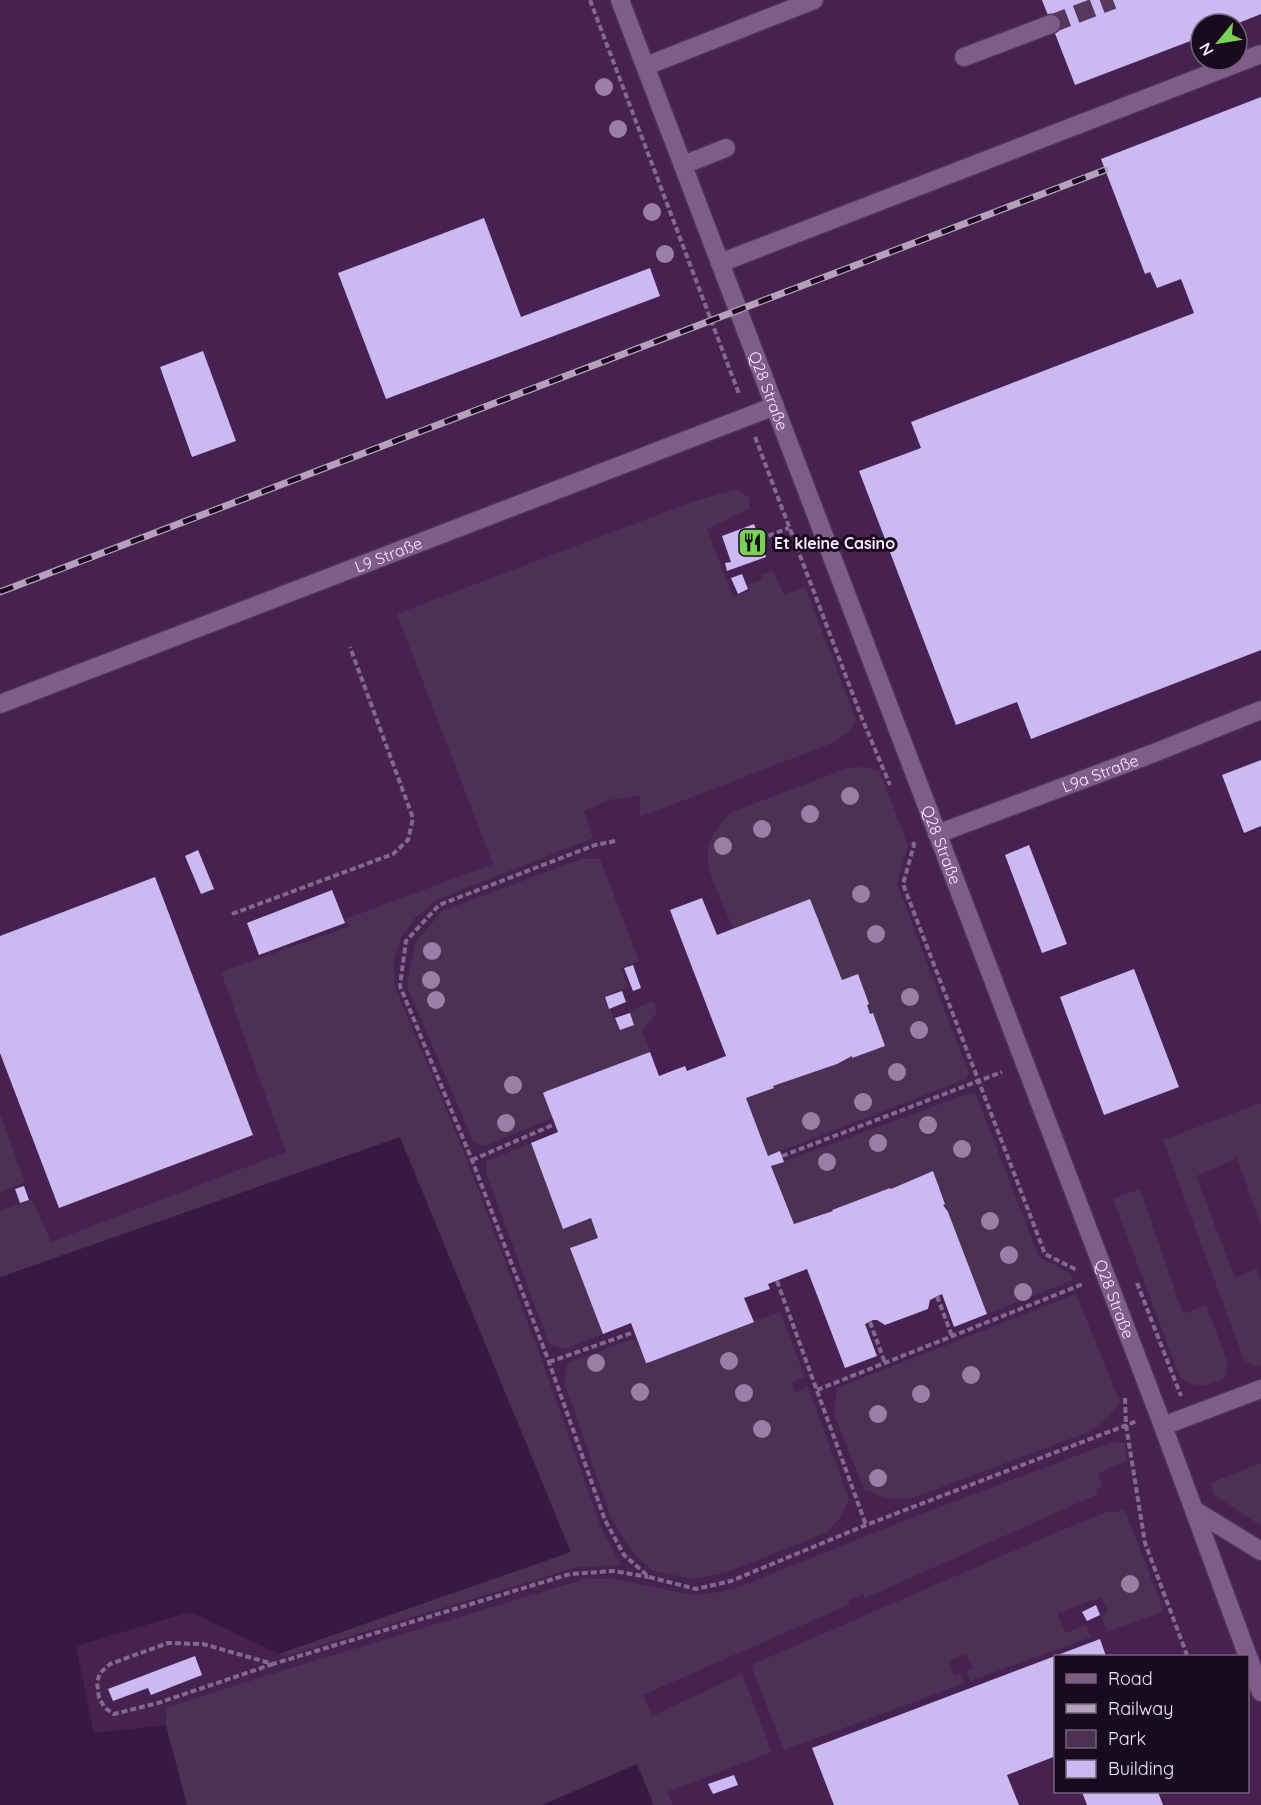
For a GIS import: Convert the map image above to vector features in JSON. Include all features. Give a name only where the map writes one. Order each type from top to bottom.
[{"type":"lane","name":"Q28 Straße","points":[[620,0],[1025,1063],[1247,1655]]},
{"type":"lane","points":[[646,66],[814,0]]},
{"type":"lane","points":[[964,57],[1051,24]]},
{"type":"lane","points":[[720,263],[1261,54]]},
{"type":"lane","points":[[683,165],[726,148]]},
{"type":"lane","name":"L9 Straße","points":[[0,704],[775,406]]},
{"type":"lane","name":"L9a Straße","points":[[937,834],[1154,753],[1261,710]]},
{"type":"lane","points":[[1160,1420],[1261,1389]]},
{"type":"lane","points":[[1194,1510],[1261,1551]]},
{"type":"lane","name":"Q28 Straße","points":[[1249,1659],[1261,1692]]},
{"type":"path","points":[[590,0],[789,528],[893,793]]},
{"type":"path","points":[[760,539],[789,528]]},
{"type":"path","points":[[232,914],[393,854],[408,840],[413,818],[350,647]]},
{"type":"path","points":[[910,835],[914,845],[903,884],[977,1081],[1044,1254],[1077,1270],[1086,1295]]},
{"type":"path","points":[[615,841],[595,845],[439,905],[406,941],[400,986],[472,1160],[549,1362],[605,1520],[624,1556],[649,1577]]},
{"type":"path","points":[[782,1156],[1025,1063]]},
{"type":"path","points":[[472,1160],[555,1124]]},
{"type":"path","points":[[817,1390],[1105,1275]]},
{"type":"path","points":[[777,1281],[866,1525]]},
{"type":"path","points":[[937,1296],[952,1336]]},
{"type":"path","points":[[870,1322],[885,1363]]},
{"type":"path","points":[[549,1362],[634,1332]]},
{"type":"path","points":[[1125,1395],[1126,1425],[1146,1543],[1187,1655]]},
{"type":"path","points":[[273,1664],[203,1644],[168,1643],[110,1664],[99,1673],[97,1682],[99,1698],[105,1708],[114,1714],[158,1703],[273,1664],[570,1574],[614,1571],[696,1589],[731,1581],[866,1525],[1126,1425],[1160,1420]]},
{"type":"shaded area","points":[[0,0],[1261,0],[1261,1463],[1210,1483],[1214,1495],[1261,1526],[1261,1805],[654,1805],[637,1764],[542,1805],[187,1805],[166,1725],[94,1733],[76,1646],[190,1612],[279,1654],[571,1552],[400,1137],[0,1277]]},
{"type":"green space","points":[[737,489],[748,497],[750,508],[707,529],[733,597],[750,591],[748,585],[762,579],[761,575],[773,570],[784,595],[805,587],[856,720],[849,732],[832,743],[640,817],[640,795],[609,800],[584,811],[593,838],[436,900],[414,919],[401,938],[394,960],[395,987],[468,1162],[602,1530],[621,1565],[577,1567],[285,1656],[279,1654],[571,1552],[400,1137],[0,1277],[0,1211],[32,1199],[51,1242],[286,1152],[221,972],[350,926],[343,920],[493,864],[397,614],[692,502]]},
{"type":"green space","points":[[866,767],[880,772],[908,845],[897,884],[969,1074],[965,1079],[768,1156],[747,1096],[885,1045],[873,1013],[870,1014],[867,998],[842,980],[810,899],[733,928],[715,887],[708,863],[708,849],[717,830],[730,813],[848,768]]},
{"type":"green space","points":[[581,859],[600,859],[639,961],[621,968],[628,987],[603,997],[620,1030],[634,1025],[630,1011],[653,1001],[657,1012],[642,1031],[650,1052],[544,1093],[553,1118],[484,1146],[473,1141],[407,986],[415,943],[442,911]]},
{"type":"green space","points":[[970,1093],[976,1095],[1039,1257],[1070,1273],[1073,1280],[987,1314],[943,1205],[945,1203],[933,1171],[891,1189],[794,1224],[772,1166]]},
{"type":"green space","points":[[1261,1103],[1261,1225],[1237,1158],[1196,1176],[1235,1278],[1257,1269],[1261,1280],[1261,1365],[1256,1366],[1244,1360],[1163,1140]]},
{"type":"green space","points":[[0,1114],[25,1182],[0,1192]]},
{"type":"green space","points":[[531,1143],[563,1229],[591,1218],[598,1238],[571,1248],[603,1334],[566,1349],[549,1344],[486,1173],[486,1161]]},
{"type":"green space","points":[[1140,1189],[1183,1314],[1206,1305],[1228,1363],[1224,1379],[1196,1385],[1180,1377],[1113,1199]]},
{"type":"green space","points":[[1076,1294],[1120,1402],[1107,1419],[1089,1432],[912,1498],[893,1499],[864,1489],[834,1414],[837,1388]]},
{"type":"green space","points":[[780,1312],[805,1377],[792,1382],[795,1392],[808,1387],[849,1499],[840,1518],[826,1533],[727,1572],[694,1579],[653,1571],[631,1550],[611,1518],[564,1381],[568,1363],[636,1338],[646,1363]]},
{"type":"green space","points":[[1113,1442],[1125,1443],[1127,1461],[1098,1473],[1103,1486],[1096,1489],[1098,1494],[865,1598],[863,1594],[848,1601],[850,1604],[643,1695],[652,1716],[742,1674],[772,1752],[667,1792],[673,1805],[654,1805],[637,1764],[542,1805],[187,1805],[166,1725],[166,1708],[585,1579],[615,1579],[696,1596],[734,1589],[919,1515]]},
{"type":"green space","points":[[1261,1463],[1261,1526],[1214,1495],[1210,1483]]},
{"type":"green space","points":[[1124,1509],[1164,1611],[1107,1632],[1102,1617],[1108,1611],[1101,1597],[1057,1613],[1065,1633],[1086,1625],[1091,1637],[970,1681],[966,1672],[973,1669],[966,1654],[949,1661],[954,1676],[960,1674],[965,1683],[784,1750],[751,1665],[1055,1533],[1110,1511],[1112,1513]]},
{"type":"building","points":[[1042,0],[1261,0],[1261,14],[1249,19],[1249,12],[1189,12],[1189,42],[1075,85]]},
{"type":"building","points":[[1261,97],[1261,650],[1031,739],[1017,702],[956,725],[859,471],[921,448],[911,422],[1194,313],[1181,279],[1157,288],[1150,272],[1145,274],[1101,159]]},
{"type":"building","points":[[484,218],[521,317],[650,268],[660,296],[386,399],[338,273]]},
{"type":"building","points":[[203,351],[236,441],[192,457],[160,367]]},
{"type":"building","points":[[754,524],[766,557],[727,571],[725,563],[731,562],[722,536]]},
{"type":"building","points":[[742,574],[748,589],[738,594],[731,578]]},
{"type":"building","points":[[1261,760],[1261,826],[1244,833],[1222,775]]},
{"type":"building","points":[[1029,845],[1067,944],[1042,953],[1005,855]]},
{"type":"building","points":[[198,850],[214,889],[201,894],[185,856]]},
{"type":"building","points":[[155,877],[253,1135],[59,1208],[0,1053],[0,936]]},
{"type":"building","points":[[332,890],[345,923],[259,955],[247,923]]},
{"type":"building","points":[[702,898],[717,935],[810,899],[842,980],[858,974],[869,1004],[867,1005],[870,1014],[873,1013],[885,1046],[852,1058],[852,1056],[837,1064],[746,1098],[768,1156],[780,1151],[784,1162],[771,1166],[794,1224],[891,1189],[933,1171],[945,1204],[943,1205],[948,1212],[987,1314],[954,1327],[942,1294],[930,1300],[928,1309],[885,1325],[873,1320],[865,1324],[877,1356],[845,1368],[807,1269],[768,1284],[770,1289],[744,1298],[754,1322],[650,1362],[646,1363],[631,1323],[603,1334],[570,1248],[598,1238],[591,1218],[563,1229],[531,1143],[558,1132],[543,1093],[547,1091],[650,1052],[659,1076],[685,1066],[687,1071],[726,1056],[670,910]]},
{"type":"building","points":[[633,965],[641,988],[633,991],[624,968]]},
{"type":"building","points":[[1134,969],[1179,1087],[1104,1115],[1060,997]]},
{"type":"building","points":[[622,991],[626,1002],[609,1009],[605,997]]},
{"type":"building","points":[[630,1013],[634,1025],[620,1030],[615,1018]]},
{"type":"building","points":[[24,1186],[29,1200],[20,1203],[15,1189]]},
{"type":"building","points":[[1096,1605],[1100,1615],[1087,1621],[1082,1612]]},
{"type":"building","points":[[1100,1639],[1106,1655],[1058,1655]]},
{"type":"building","points":[[195,1656],[202,1675],[151,1695],[148,1688],[113,1701],[108,1689]]},
{"type":"building","points":[[1054,1656],[1054,1757],[1007,1775],[1019,1805],[834,1805],[812,1748]]},
{"type":"building","points":[[734,1775],[738,1785],[713,1794],[708,1784]]},
{"type":"building","points":[[1082,1793],[1158,1793],[1163,1805],[1087,1805]]},
{"type":"tunnel","points":[[1051,24],[1113,0]]},
{"type":"railway","points":[[0,592],[1105,170]]},
{"type":"place","name":"Et kleine Casino","points":[[753,543]]}]
